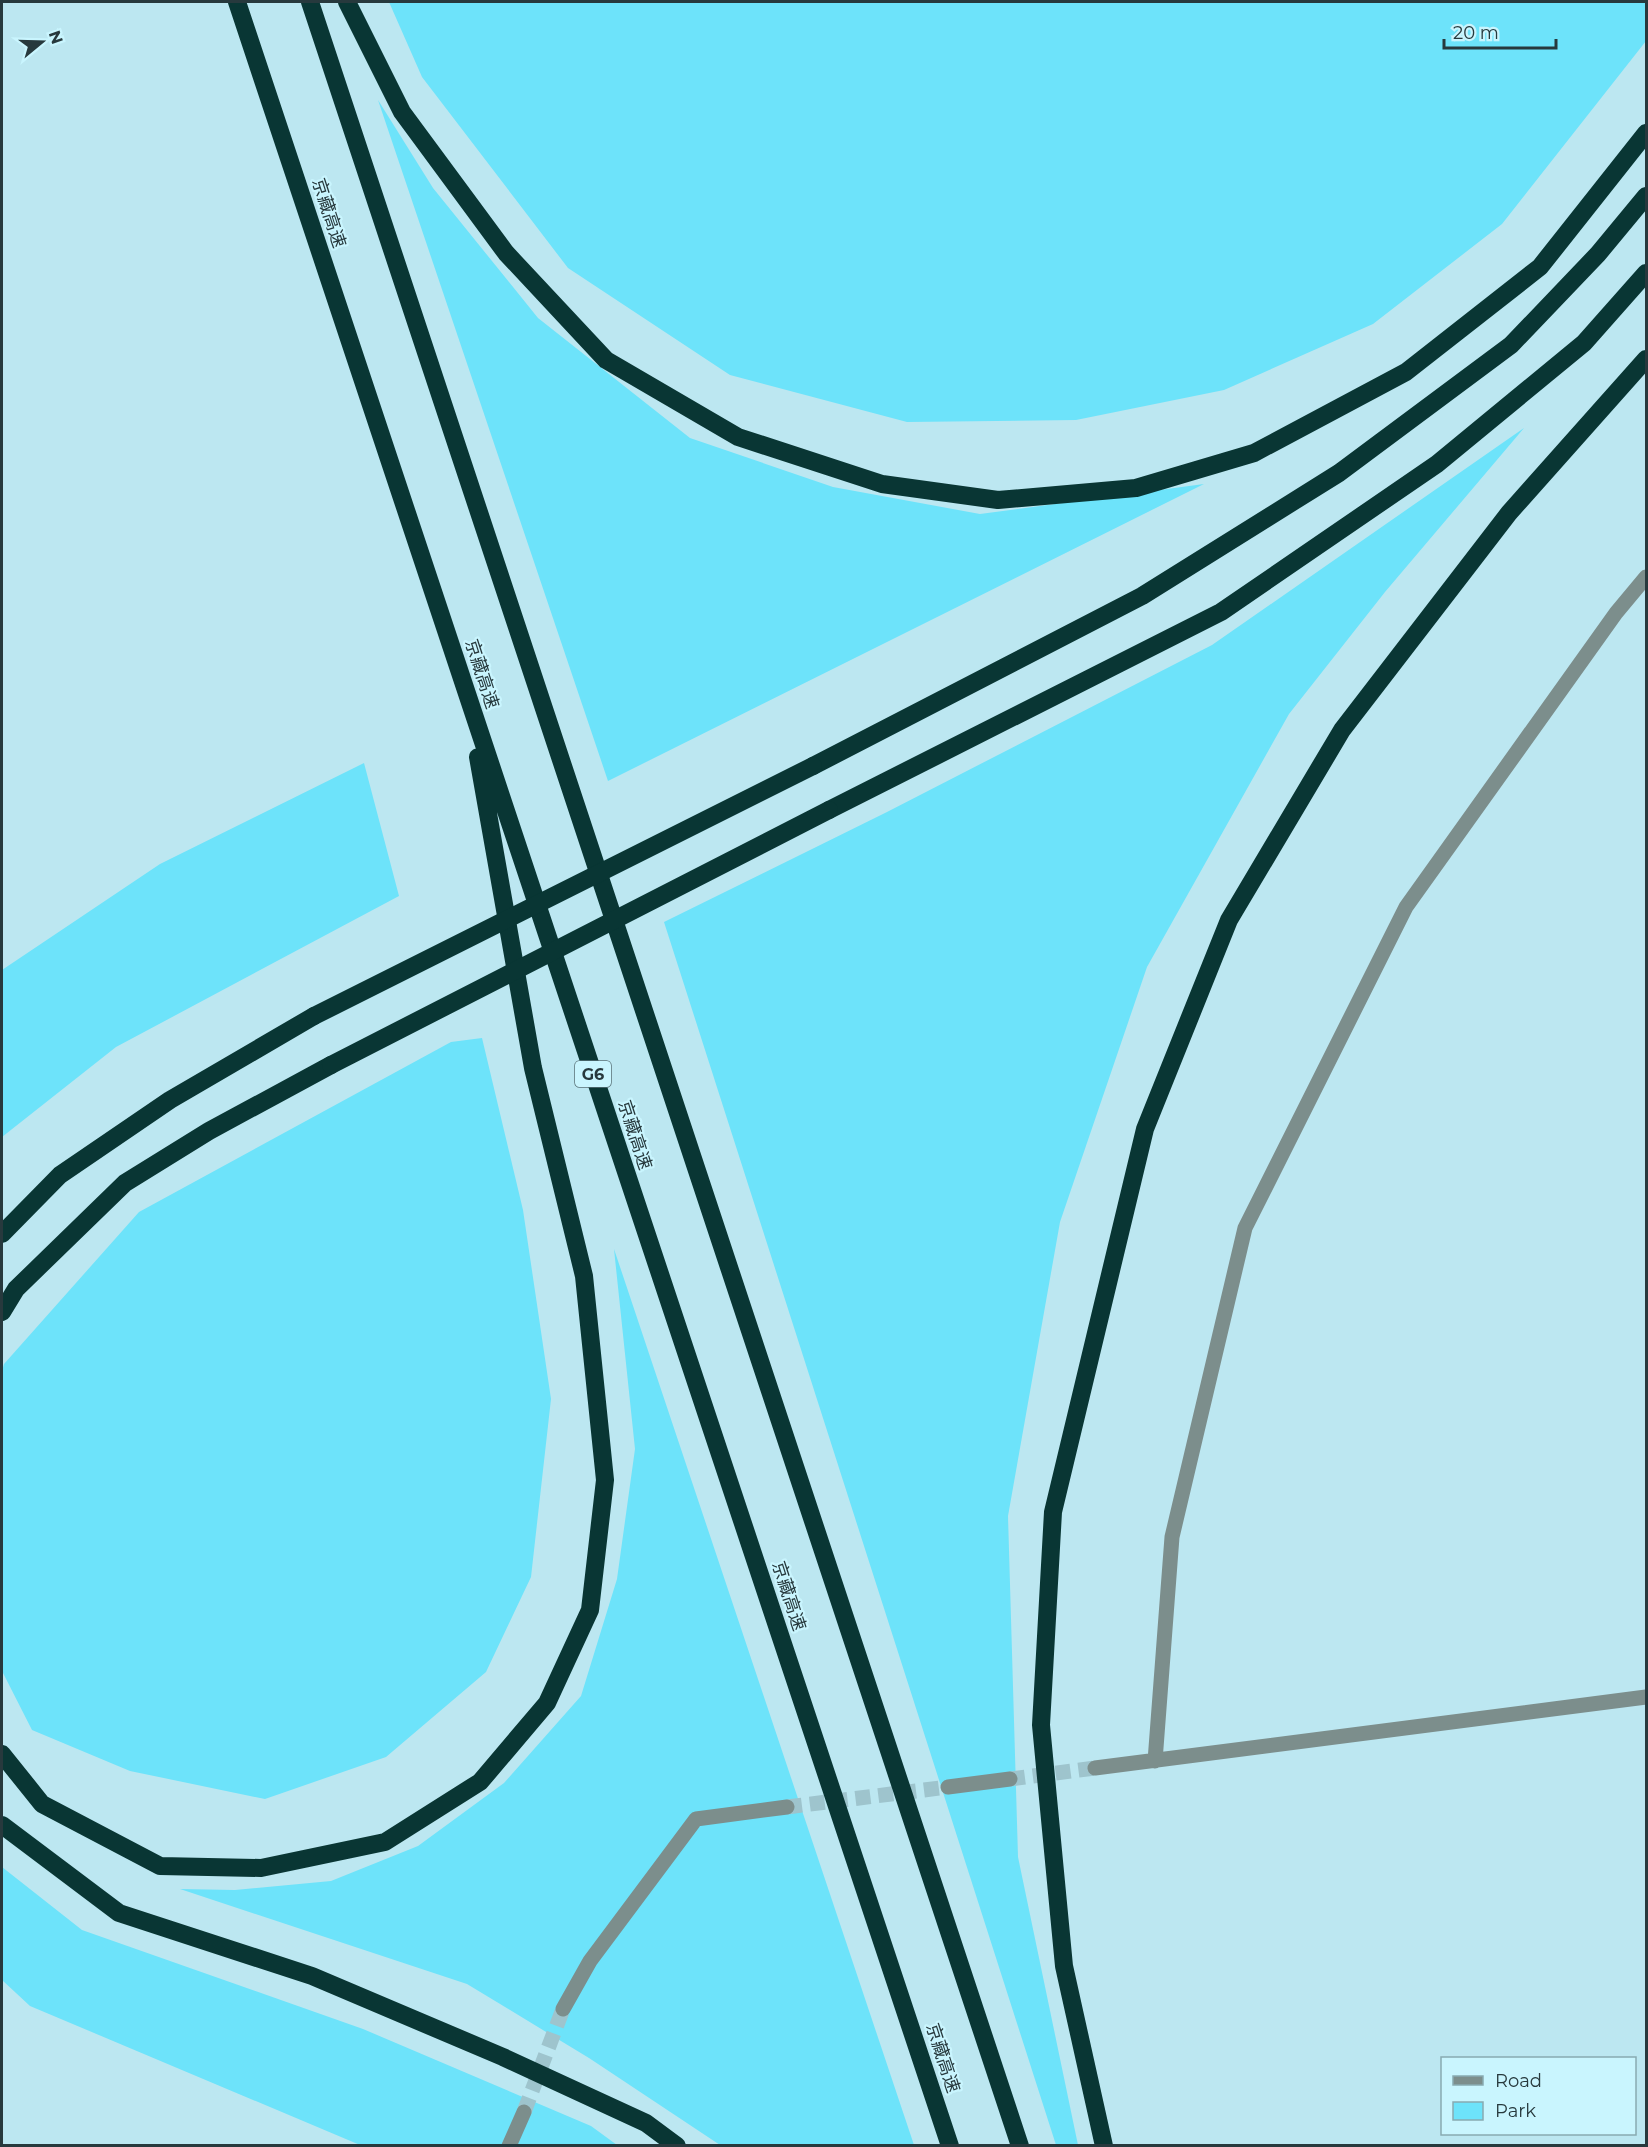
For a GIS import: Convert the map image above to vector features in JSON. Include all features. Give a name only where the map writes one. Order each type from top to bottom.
[{"type":"highway","name":"京藏高速","points":[[237,2],[950,2145]]},
{"type":"highway","points":[[309,2],[1020,2145]]},
{"type":"highway","points":[[347,2],[409,122],[506,253],[606,360],[738,437],[882,484],[998,501],[1137,488],[1254,453],[1406,372],[1540,267],[1647,133]]},
{"type":"highway","points":[[2,1234],[60,1175],[170,1100],[314,1016],[813,766],[1142,596],[1339,473],[1511,345],[1598,254],[1647,196]]},
{"type":"highway","points":[[2,1312],[16,1289],[125,1183],[209,1131],[331,1065],[1221,612],[1437,464],[1584,343],[1647,273]]},
{"type":"highway","points":[[1104,2145],[1064,1966],[1041,1725],[1053,1512],[1145,1129],[1229,920],[1342,730],[1509,513],[1647,359]]},
{"type":"highway","points":[[2,1754],[42,1804],[160,1866],[261,1868],[385,1842],[480,1782],[546,1703],[590,1610],[605,1480],[584,1276],[533,1068],[467,696]]},
{"type":"highway","points":[[2,1824],[119,1913],[312,1976],[503,2057],[636,2118],[676,2145]]},
{"type":"lane","points":[[1155,1761],[1172,1537],[1245,1228],[1406,907],[1609,623],[1647,577]]},
{"type":"lane","points":[[1095,1768],[1647,1697]]},
{"type":"lane","points":[[948,1787],[1010,1779]]},
{"type":"lane","points":[[563,2009],[590,1961],[696,1819],[787,1807]]},
{"type":"lane","points":[[509,2145],[524,2112]]},
{"type":"green space","points":[[389,2],[1646,2],[1646,41],[1502,224],[1373,324],[1224,390],[1076,420],[907,422],[730,375],[568,268],[422,77]]},
{"type":"green space","points":[[378,100],[433,188],[538,318],[690,438],[833,487],[980,514],[1204,484],[608,781]]},
{"type":"green space","points":[[1524,428],[1385,592],[1289,714],[1147,967],[1060,1222],[1008,1516],[1018,1857],[1078,2145],[1056,2145],[664,922],[887,812],[1212,645]]},
{"type":"green space","points":[[364,763],[399,896],[116,1047],[2,1137],[2,970],[160,864]]},
{"type":"green space","points":[[482,1038],[523,1210],[551,1399],[531,1577],[486,1672],[386,1757],[265,1799],[130,1771],[32,1730],[2,1671],[2,1371],[4,1364],[139,1212],[451,1042]]},
{"type":"green space","points":[[614,1249],[914,2145],[720,2145],[589,2058],[467,1984],[180,1889],[235,1890],[331,1881],[418,1846],[504,1783],[581,1696],[617,1579],[635,1449]]},
{"type":"green space","points":[[2,1867],[82,1930],[363,2029],[591,2126],[617,2145],[360,2145],[30,2006],[2,1980]]},
{"type":"tunnel","points":[[1010,1779],[1095,1768]]},
{"type":"tunnel","points":[[787,1807],[948,1787]]},
{"type":"tunnel","points":[[524,2112],[563,2009]]}]
